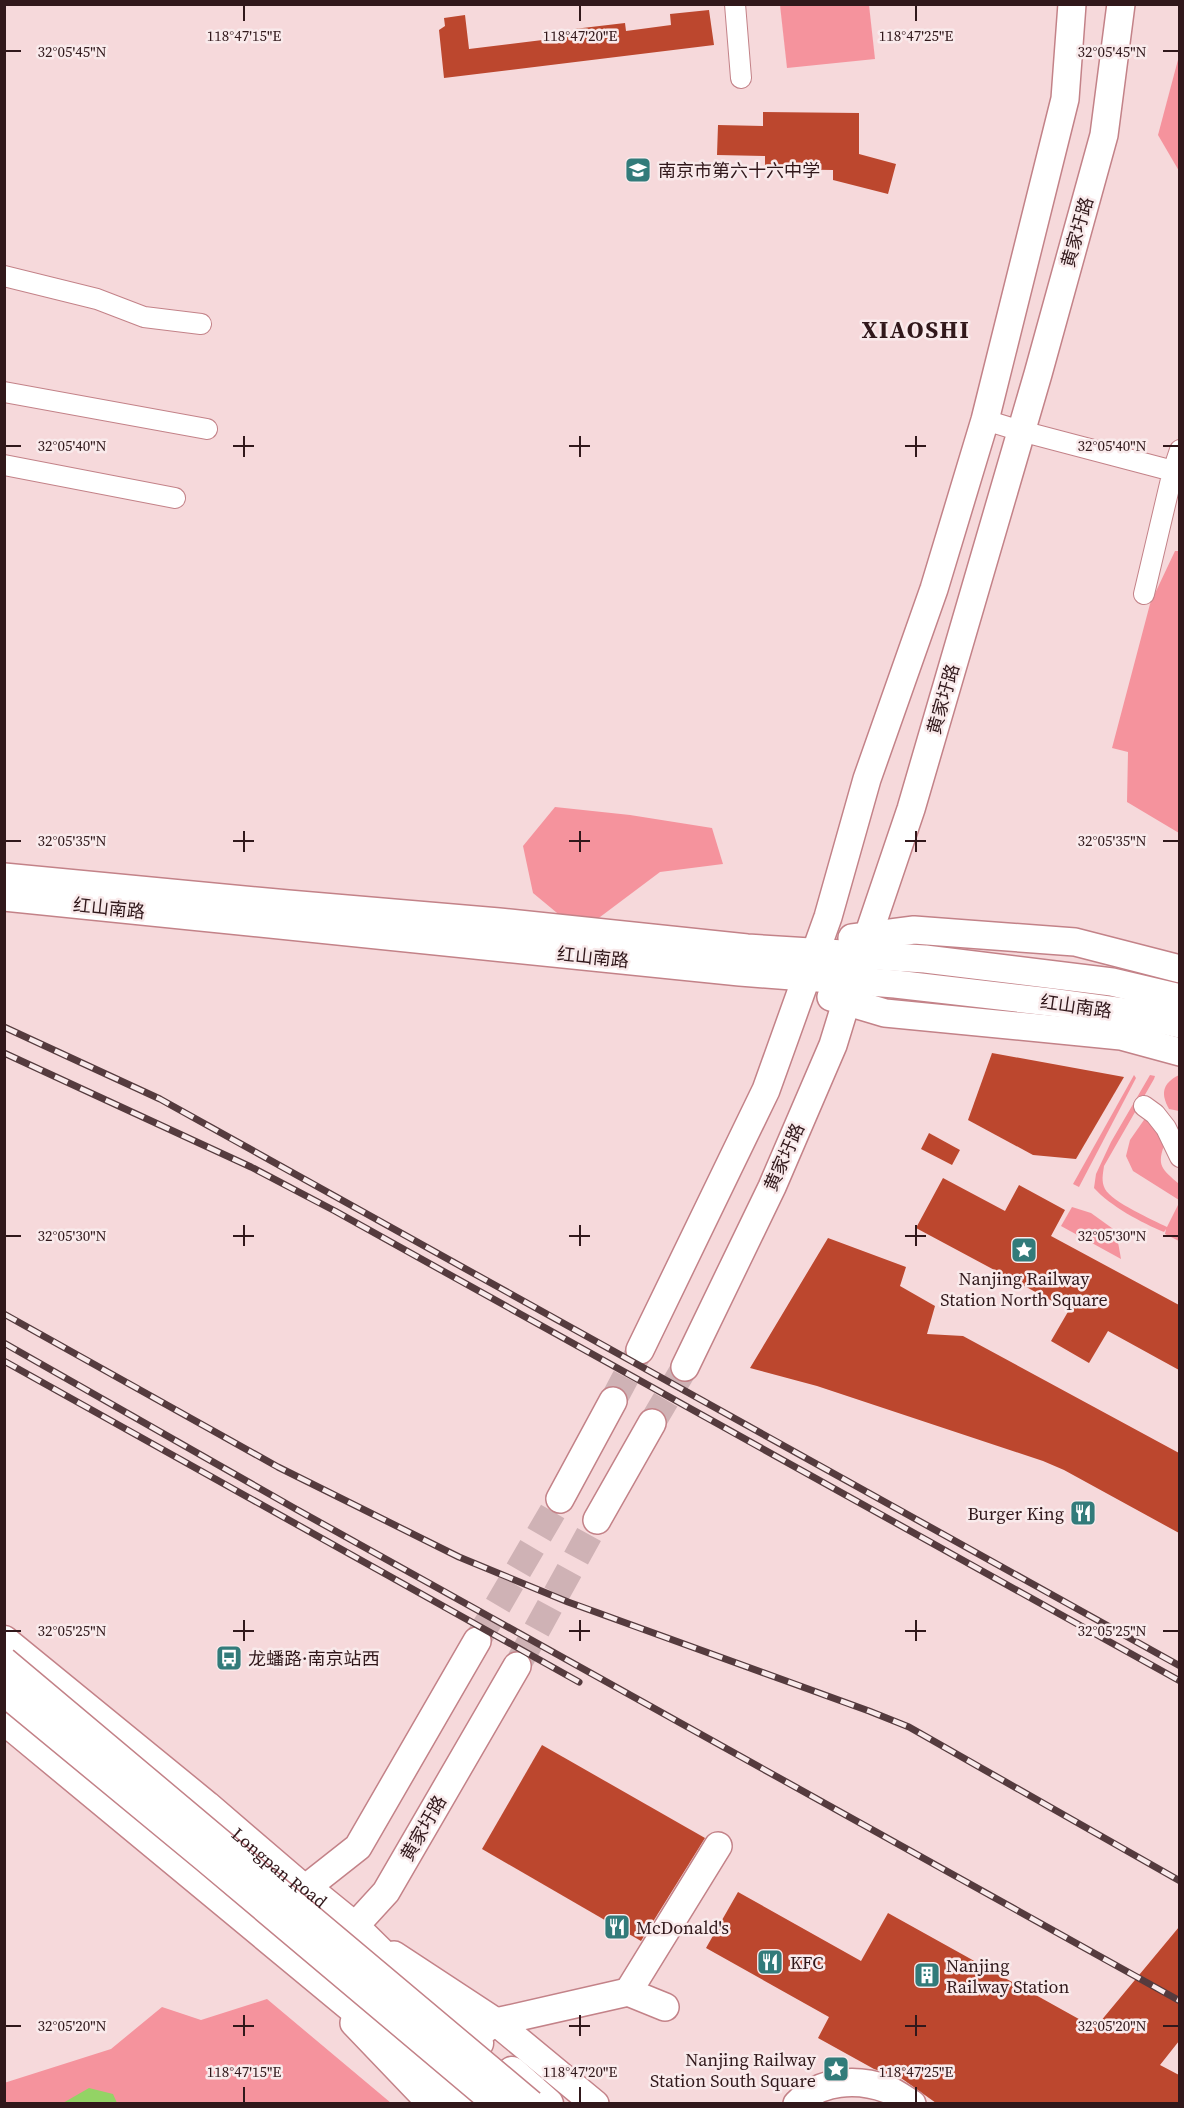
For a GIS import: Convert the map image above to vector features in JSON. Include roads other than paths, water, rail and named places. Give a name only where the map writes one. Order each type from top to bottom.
[{"type":"main road","points":[[640,1350],[766,1090],[833,902],[867,779],[934,589],[985,420],[1065,99],[1072,4]]},
{"type":"main road","name":"黄家圩路","points":[[685,1366],[772,1187],[833,1045],[911,809],[1104,135],[1121,4]]},
{"type":"main road","name":"红山南路","points":[[4,877],[784,950],[810,965]]},
{"type":"main road","name":"红山南路","points":[[4,897],[740,972],[810,965],[857,968],[1050,1002],[1131,1013],[1179,1024]]},
{"type":"main road","points":[[810,965],[857,968],[914,930],[1075,942],[1179,969]]},
{"type":"main road","name":"红山南路","points":[[857,968],[925,959],[1112,982],[1179,998]]},
{"type":"main road","points":[[857,968],[885,1013],[1122,1036],[1179,1052]]},
{"type":"main road","points":[[560,1499],[613,1401]]},
{"type":"main road","points":[[597,1520],[652,1424]]},
{"type":"main road","name":"Longpan Road","points":[[4,1641],[206,1806],[298,1885],[306,1888],[354,1927],[422,1994],[484,2030],[549,2103]]},
{"type":"main road","points":[[262,1932],[306,1888],[358,1847],[477,1641]]},
{"type":"main road","name":"Longpan Road","points":[[4,1661],[531,2103]]},
{"type":"main road","name":"黄家圩路","points":[[301,1964],[354,1927],[386,1892],[517,1666]]},
{"type":"main road","points":[[4,1692],[206,1858],[497,2103]]},
{"type":"main road","points":[[4,1719],[301,1964],[418,2074],[469,2103]]},
{"type":"main road","points":[[628,1992],[718,1846]]},
{"type":"main road","points":[[418,2074],[484,2030],[628,1992],[665,2007]]},
{"type":"main road","points":[[484,2030],[595,2103]]},
{"type":"main road","points":[[418,2074],[433,2103]]},
{"type":"main road","points":[[797,2103],[810,2092],[824,2085],[838,2084],[867,2084],[887,2090],[912,2103]]},
{"type":"street","points":[[735,4],[741,78]]},
{"type":"street","points":[[4,276],[97,298],[144,317],[201,324]]},
{"type":"street","points":[[4,392],[207,429]]},
{"type":"street","points":[[985,420],[1173,471]]},
{"type":"street","points":[[1144,594],[1179,450]]},
{"type":"street","points":[[4,465],[176,498]]},
{"type":"street","points":[[1144,1106],[1155,1114],[1166,1128],[1179,1156]]},
{"type":"tunnel","points":[[613,1401],[640,1350]]},
{"type":"tunnel","points":[[652,1423],[685,1367]]},
{"type":"tunnel","points":[[477,1641],[560,1499]]},
{"type":"tunnel","points":[[517,1666],[597,1520]]},
{"type":"railway","points":[[4,1027],[160,1099],[1180,1666]]},
{"type":"railway","points":[[4,1053],[251,1167],[335,1211],[1180,1681]]},
{"type":"railway","points":[[4,1314],[278,1467],[459,1557],[568,1602],[909,1727],[1180,1881]]},
{"type":"railway","points":[[4,1343],[294,1508],[1180,2001]]},
{"type":"railway","points":[[4,1361],[579,1682]]},
{"type":"place","name":"南京市第六十六中学","points":[[638,170]]},
{"type":"place","name":"Nanjing Railway Station North Square","points":[[1024,1250]]},
{"type":"place","name":"Burger King","points":[[1083,1513]]},
{"type":"place","name":"龙蟠路·南京站西","points":[[229,1658]]},
{"type":"place","name":"McDonald's","points":[[617,1927]]},
{"type":"place","name":"KFC","points":[[770,1962]]},
{"type":"place","name":"Nanjing Railway Station","points":[[927,1975]]},
{"type":"place","name":"Nanjing Railway Station South Square","points":[[836,2069]]},
{"type":"district","name":"XIAOSHI","points":[[916,329]]}]
